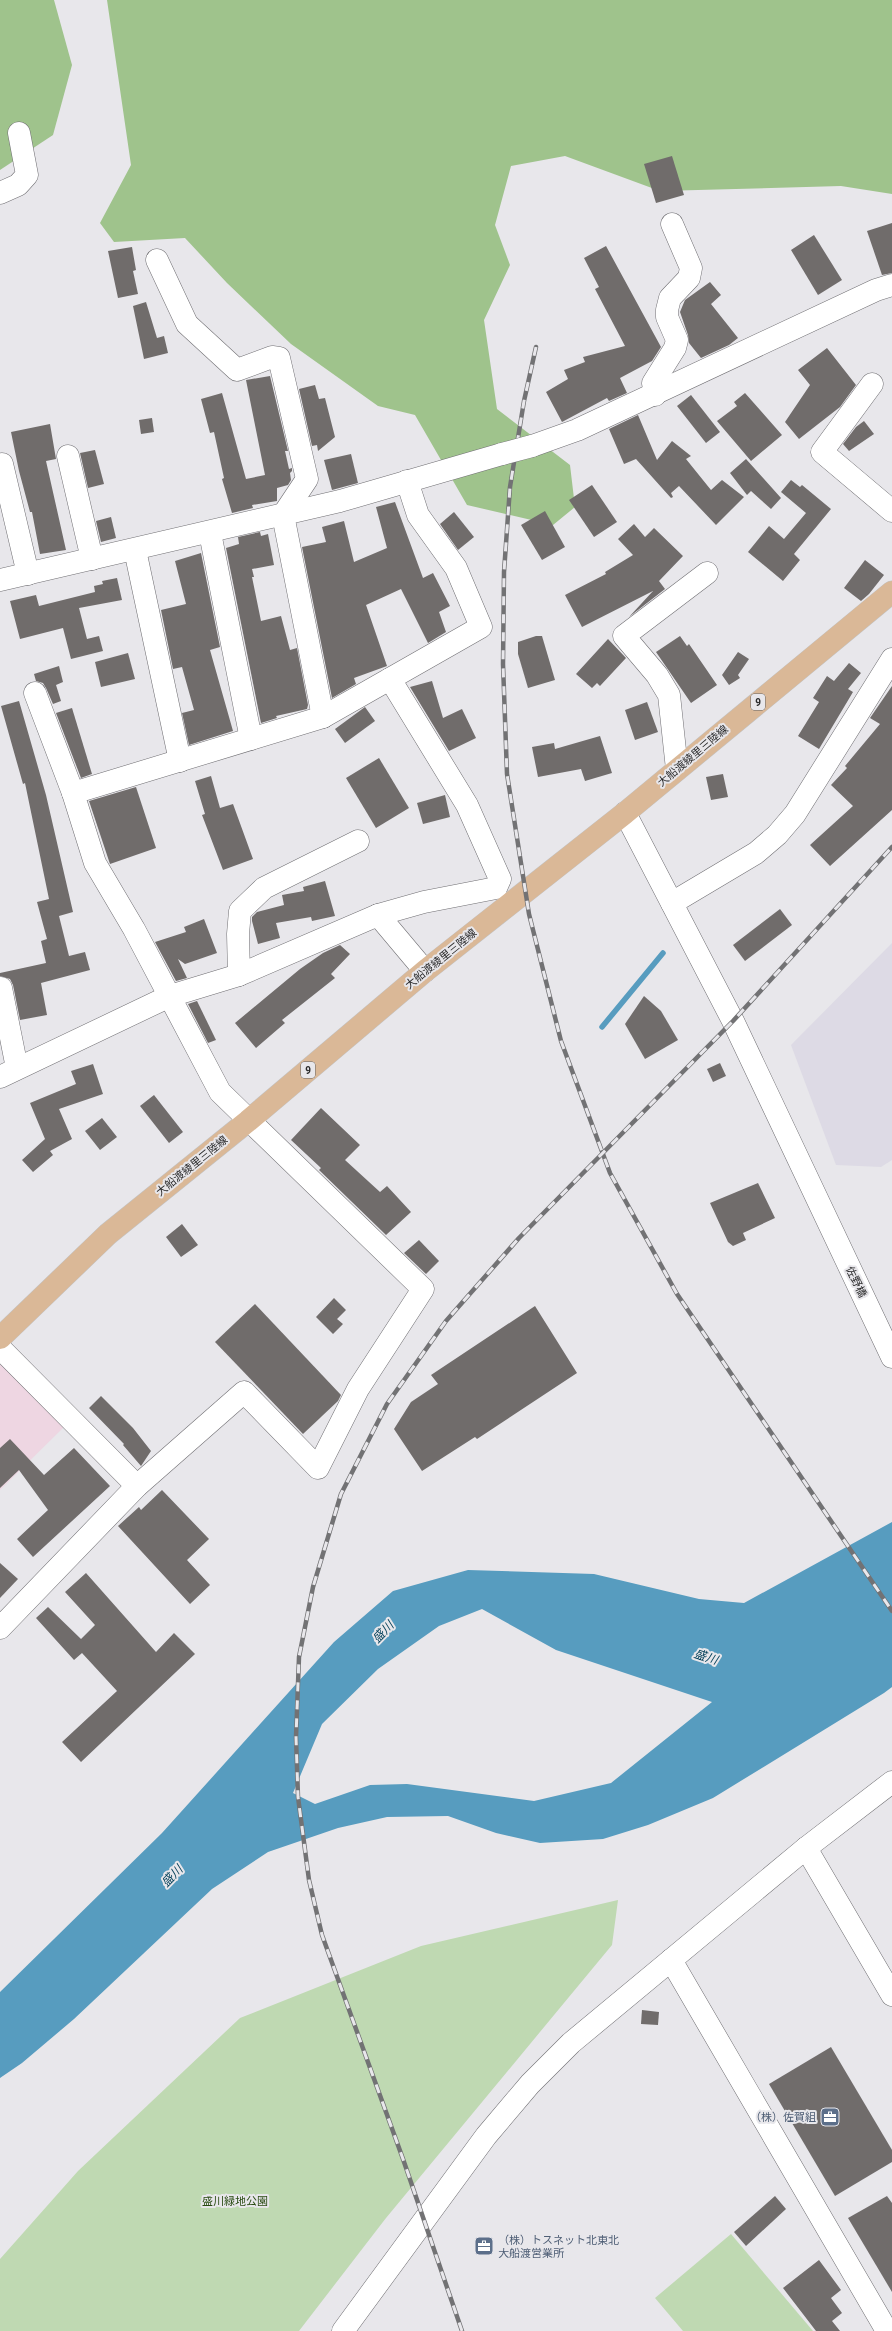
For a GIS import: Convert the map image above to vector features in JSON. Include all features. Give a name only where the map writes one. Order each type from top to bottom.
[{"type":"main road","name":"大船渡綾里三陸線","points":[[0,1338],[108,1234],[248,1121],[425,971],[625,813],[892,592]]},
{"type":"street","points":[[0,192],[18,185],[27,175],[19,133]]},
{"type":"street","points":[[655,395],[653,383],[675,348],[677,340],[667,317],[670,298],[688,278],[690,268],[688,259],[672,224]]},
{"type":"street","points":[[157,260],[187,324],[237,370],[272,356],[278,358],[307,479],[283,516],[323,717]]},
{"type":"street","points":[[0,580],[283,516],[532,446],[577,430],[655,395],[876,290],[892,285]]},
{"type":"street","points":[[872,384],[822,452],[892,510]]},
{"type":"street","points":[[68,456],[92,559]]},
{"type":"street","points":[[0,465],[2,464],[28,574]]},
{"type":"street","points":[[73,793],[323,717],[481,627],[456,568],[418,515],[407,481]]},
{"type":"street","points":[[210,533],[251,739]]},
{"type":"street","points":[[135,550],[180,761]]},
{"type":"street","points":[[678,769],[669,696],[657,675],[624,636],[707,573]]},
{"type":"street","points":[[672,903],[756,853],[777,835],[796,814],[892,659]]},
{"type":"street","points":[[1,988],[8,1073],[170,996],[239,975],[378,915],[424,902],[496,888],[500,879],[467,805],[390,679]]},
{"type":"street","points":[[0,1628],[137,1486],[244,1392],[318,1468],[358,1390],[423,1289],[248,1121],[220,1092],[170,996],[95,863],[73,793],[35,693]]},
{"type":"street","name":"佐野橋","points":[[625,813],[733,1021],[892,1357]]},
{"type":"street","points":[[239,975],[238,934],[240,911],[264,888],[358,841]]},
{"type":"street","points":[[378,915],[425,971]]},
{"type":"street","points":[[0,1348],[137,1486]]},
{"type":"street","points":[[343,2331],[486,2136],[530,2084],[576,2038],[806,1848],[892,1782]]},
{"type":"street","points":[[806,1848],[892,1995]]},
{"type":"street","points":[[671,1960],[887,2331]]},
{"type":"shaded area","points":[[892,943],[892,1160],[881,1167],[836,1165],[791,1045]]},
{"type":"shaded area","points":[[5,1364],[65,1426],[0,1490],[0,1365]]},
{"type":"green space","points":[[0,0],[54,0],[72,65],[53,135],[0,170]]},
{"type":"green space","points":[[107,0],[892,0],[892,194],[841,186],[660,191],[565,156],[511,166],[495,225],[510,265],[484,320],[497,409],[570,465],[575,507],[553,525],[467,505],[415,415],[378,406],[291,344],[227,283],[185,238],[114,242],[100,223],[131,165]]},
{"type":"green space","name":"盛川緑地公園","points":[[618,1900],[612,1945],[386,2218],[299,2331],[0,2331],[0,2259],[78,2171],[240,2018],[421,1946]]},
{"type":"green space","points":[[731,2234],[813,2331],[683,2331],[655,2298]]},
{"type":"water","name":"盛川","points":[[892,1522],[892,1687],[713,1798],[648,1825],[603,1839],[540,1843],[496,1833],[448,1816],[387,1817],[338,1828],[268,1852],[212,1889],[74,2019],[22,2063],[0,2078],[0,1992],[162,1833],[334,1642],[393,1591],[468,1570],[594,1574],[699,1599],[744,1603]],"holes":[[[482,1609],[556,1650],[712,1702],[611,1783],[534,1801],[407,1784],[370,1785],[315,1804],[293,1793],[322,1724],[378,1669],[439,1626]]]},
{"type":"building","points":[[672,156],[684,195],[656,203],[644,164]]},
{"type":"building","points":[[892,223],[892,273],[882,275],[867,231]]},
{"type":"building","points":[[814,235],[842,280],[818,295],[791,250]]},
{"type":"building","points":[[606,246],[661,347],[652,361],[620,378],[627,393],[609,401],[607,398],[562,422],[546,392],[568,379],[564,370],[585,362],[583,357],[625,346],[595,289],[599,287],[584,258]]},
{"type":"building","points":[[132,247],[136,270],[133,271],[138,294],[118,298],[108,251]]},
{"type":"building","points":[[710,282],[721,295],[711,304],[738,338],[729,345],[701,358],[689,343],[688,335],[680,312],[685,300]]},
{"type":"building","points":[[146,302],[157,338],[164,336],[168,353],[144,359],[133,306]]},
{"type":"building","points":[[827,348],[856,385],[840,407],[799,439],[785,422],[810,385],[798,370]]},
{"type":"building","points":[[270,376],[288,451],[285,451],[289,469],[292,468],[290,473],[291,480],[288,485],[277,488],[277,501],[252,505],[253,508],[232,513],[222,479],[224,478],[214,432],[210,433],[201,399],[222,393],[246,479],[265,475],[246,380]]},
{"type":"building","points":[[315,385],[319,399],[325,398],[335,437],[318,451],[317,445],[312,446],[299,389]]},
{"type":"building","points":[[745,393],[782,435],[751,461],[717,421],[737,406],[734,402]]},
{"type":"building","points":[[691,395],[720,432],[706,443],[677,406]]},
{"type":"building","points":[[638,415],[657,460],[672,441],[691,456],[686,459],[711,490],[722,480],[744,497],[716,525],[679,486],[671,493],[673,497],[671,498],[636,459],[624,464],[609,429]]},
{"type":"building","points":[[152,418],[154,432],[141,434],[139,420]]},
{"type":"building","points":[[864,421],[874,434],[849,451],[843,444],[856,427]]},
{"type":"building","points":[[50,424],[56,459],[46,461],[66,550],[40,554],[32,512],[30,512],[19,471],[11,432]]},
{"type":"building","points":[[95,450],[104,484],[88,488],[80,453]]},
{"type":"building","points":[[351,454],[358,483],[332,490],[324,460]]},
{"type":"building","points":[[746,459],[781,498],[771,509],[751,491],[747,495],[730,473]]},
{"type":"building","points":[[791,480],[800,487],[802,485],[831,509],[794,554],[800,560],[783,581],[748,552],[769,526],[784,539],[806,513],[781,492]]},
{"type":"building","points":[[592,485],[617,522],[594,537],[569,500]]},
{"type":"building","points":[[395,502],[423,578],[433,573],[450,606],[439,612],[446,632],[428,643],[401,589],[366,605],[387,666],[354,678],[356,684],[332,698],[302,547],[326,542],[322,527],[344,521],[354,562],[387,548],[376,507]]},
{"type":"building","points":[[545,511],[565,547],[542,560],[521,525]]},
{"type":"building","points":[[454,512],[474,537],[458,550],[440,524]]},
{"type":"building","points":[[111,517],[116,538],[101,542],[96,521]]},
{"type":"building","points":[[634,524],[645,537],[654,528],[683,556],[659,581],[665,589],[629,617],[653,591],[582,627],[565,595],[606,574],[605,572],[633,555],[618,539]]},
{"type":"building","points":[[260,532],[261,536],[268,534],[274,565],[252,569],[254,577],[252,577],[261,621],[281,616],[290,650],[297,648],[308,705],[307,709],[276,716],[277,718],[261,723],[226,548],[239,544],[238,537]]},
{"type":"building","points":[[201,553],[220,647],[210,650],[233,731],[189,745],[182,713],[194,710],[182,667],[173,669],[161,610],[186,604],[175,561]]},
{"type":"building","points":[[865,560],[884,575],[869,594],[861,601],[844,588]]},
{"type":"building","points":[[117,578],[122,600],[79,608],[87,639],[99,636],[103,651],[71,659],[63,628],[20,639],[10,601],[36,595],[39,606],[95,592],[94,586],[103,584],[102,581]]},
{"type":"building","points":[[536,636],[542,636],[555,680],[528,688],[518,654],[518,642]]},
{"type":"building","points":[[680,636],[687,646],[689,644],[717,685],[691,703],[656,652]]},
{"type":"building","points":[[608,639],[626,658],[600,686],[597,683],[592,688],[576,674]]},
{"type":"building","points":[[738,652],[749,659],[738,675],[740,678],[729,685],[722,675]]},
{"type":"building","points":[[128,653],[135,679],[101,687],[95,662]]},
{"type":"building","points":[[849,663],[861,673],[848,689],[853,692],[819,749],[798,736],[819,702],[813,698],[827,676],[834,681]]},
{"type":"building","points":[[59,666],[63,682],[56,685],[61,701],[53,704],[43,683],[36,681],[34,674]]},
{"type":"building","points":[[432,681],[443,718],[462,709],[476,738],[449,751],[410,687]]},
{"type":"building","points":[[892,686],[892,810],[830,866],[810,845],[853,806],[831,785],[847,768],[845,766],[880,724],[870,718]]},
{"type":"building","points":[[19,701],[46,795],[73,912],[59,916],[69,956],[85,952],[90,970],[41,983],[47,1015],[20,1020],[13,985],[10,979],[0,976],[0,973],[46,963],[41,941],[47,939],[37,902],[49,899],[25,783],[23,784],[1,706]]},
{"type":"building","points":[[647,702],[658,732],[635,740],[625,710]]},
{"type":"building","points":[[365,707],[375,721],[345,743],[335,729]]},
{"type":"building","points":[[72,708],[92,774],[81,778],[56,713]]},
{"type":"building","points":[[600,736],[612,773],[585,781],[581,769],[538,777],[532,747],[554,743],[555,749]]},
{"type":"building","points":[[379,758],[409,808],[376,828],[346,778]]},
{"type":"building","points":[[723,774],[728,797],[711,800],[706,777]]},
{"type":"building","points":[[211,776],[220,808],[233,804],[253,859],[223,870],[202,815],[205,814],[195,781]]},
{"type":"building","points":[[136,787],[156,848],[110,864],[89,801]]},
{"type":"building","points":[[445,795],[450,817],[423,824],[417,803]]},
{"type":"building","points":[[325,881],[335,916],[312,921],[311,917],[276,923],[280,938],[258,944],[252,921],[252,917],[257,912],[284,905],[282,895],[304,891],[303,887]]},
{"type":"building","points":[[780,909],[792,925],[745,961],[733,945]]},
{"type":"building","points":[[204,919],[217,953],[185,964],[178,959],[187,978],[176,981],[155,942],[186,932],[184,927]]},
{"type":"building","points":[[340,945],[350,954],[331,974],[335,978],[282,1020],[285,1023],[256,1048],[235,1023],[300,969],[323,953]]},
{"type":"building","points":[[644,996],[661,1011],[678,1040],[645,1059],[625,1024]]},
{"type":"building","points":[[197,1001],[216,1040],[208,1043],[188,1004]]},
{"type":"building","points":[[720,1063],[726,1076],[713,1082],[707,1069]]},
{"type":"building","points":[[93,1064],[103,1094],[59,1109],[72,1139],[50,1151],[53,1155],[33,1172],[22,1160],[45,1139],[30,1103],[76,1084],[71,1071]]},
{"type":"building","points":[[154,1095],[183,1132],[169,1143],[140,1106]]},
{"type":"building","points":[[321,1108],[360,1145],[345,1160],[380,1192],[387,1186],[411,1212],[386,1235],[319,1170],[321,1168],[291,1140]]},
{"type":"building","points":[[102,1118],[117,1137],[100,1150],[85,1131]]},
{"type":"building","points":[[758,1183],[775,1218],[743,1233],[746,1240],[733,1246],[728,1242],[710,1203]]},
{"type":"building","points":[[182,1224],[198,1245],[181,1257],[166,1237]]},
{"type":"building","points":[[419,1240],[439,1261],[426,1274],[404,1253]]},
{"type":"building","points":[[334,1298],[346,1310],[337,1319],[343,1324],[333,1334],[316,1317]]},
{"type":"building","points":[[255,1304],[341,1395],[338,1401],[303,1434],[215,1342]]},
{"type":"building","points":[[535,1306],[577,1373],[477,1439],[475,1437],[422,1471],[394,1429],[411,1402],[438,1384],[431,1375]]},
{"type":"building","points":[[101,1396],[133,1428],[151,1451],[141,1466],[123,1445],[124,1444],[89,1408]]},
{"type":"building","points":[[10,1439],[44,1475],[74,1448],[110,1486],[33,1557],[17,1539],[48,1510],[19,1470],[0,1488],[0,1448]]},
{"type":"building","points":[[162,1490],[209,1539],[187,1560],[210,1585],[190,1604],[118,1526],[139,1507],[141,1510]]},
{"type":"building","points":[[0,1563],[18,1579],[0,1598]]},
{"type":"building","points":[[86,1573],[156,1652],[174,1633],[195,1654],[81,1762],[62,1742],[117,1691],[82,1653],[74,1660],[36,1618],[48,1607],[81,1639],[95,1625],[65,1592]]},
{"type":"building","points":[[642,2010],[659,2012],[658,2025],[641,2024]]},
{"type":"building","name":"（株）佐賀組","points":[[831,2047],[892,2150],[892,2162],[835,2196],[769,2084]]},
{"type":"building","points":[[775,2196],[786,2209],[746,2246],[734,2232]]},
{"type":"building","points":[[887,2196],[892,2203],[892,2292],[848,2218]]},
{"type":"building","points":[[819,2260],[841,2290],[831,2298],[842,2313],[832,2321],[840,2331],[816,2331],[783,2288]]},
{"type":"waterway","points":[[602,1027],[663,953]]},
{"type":"railway","points":[[536,347],[524,401],[510,487],[504,572],[503,664],[507,774],[529,914],[561,1041],[610,1173],[677,1294],[892,1611]]},
{"type":"railway","points":[[462,2331],[403,2159],[322,1935],[309,1880],[298,1797],[296,1737],[299,1657],[313,1587],[341,1494],[387,1404],[446,1321],[519,1238],[733,1021],[892,847]]},
{"type":"place","name":"（株）佐賀組","points":[[830,2117]]},
{"type":"place","name":"（株）トスネット北東北 大船渡営業所","points":[[484,2246]]}]
